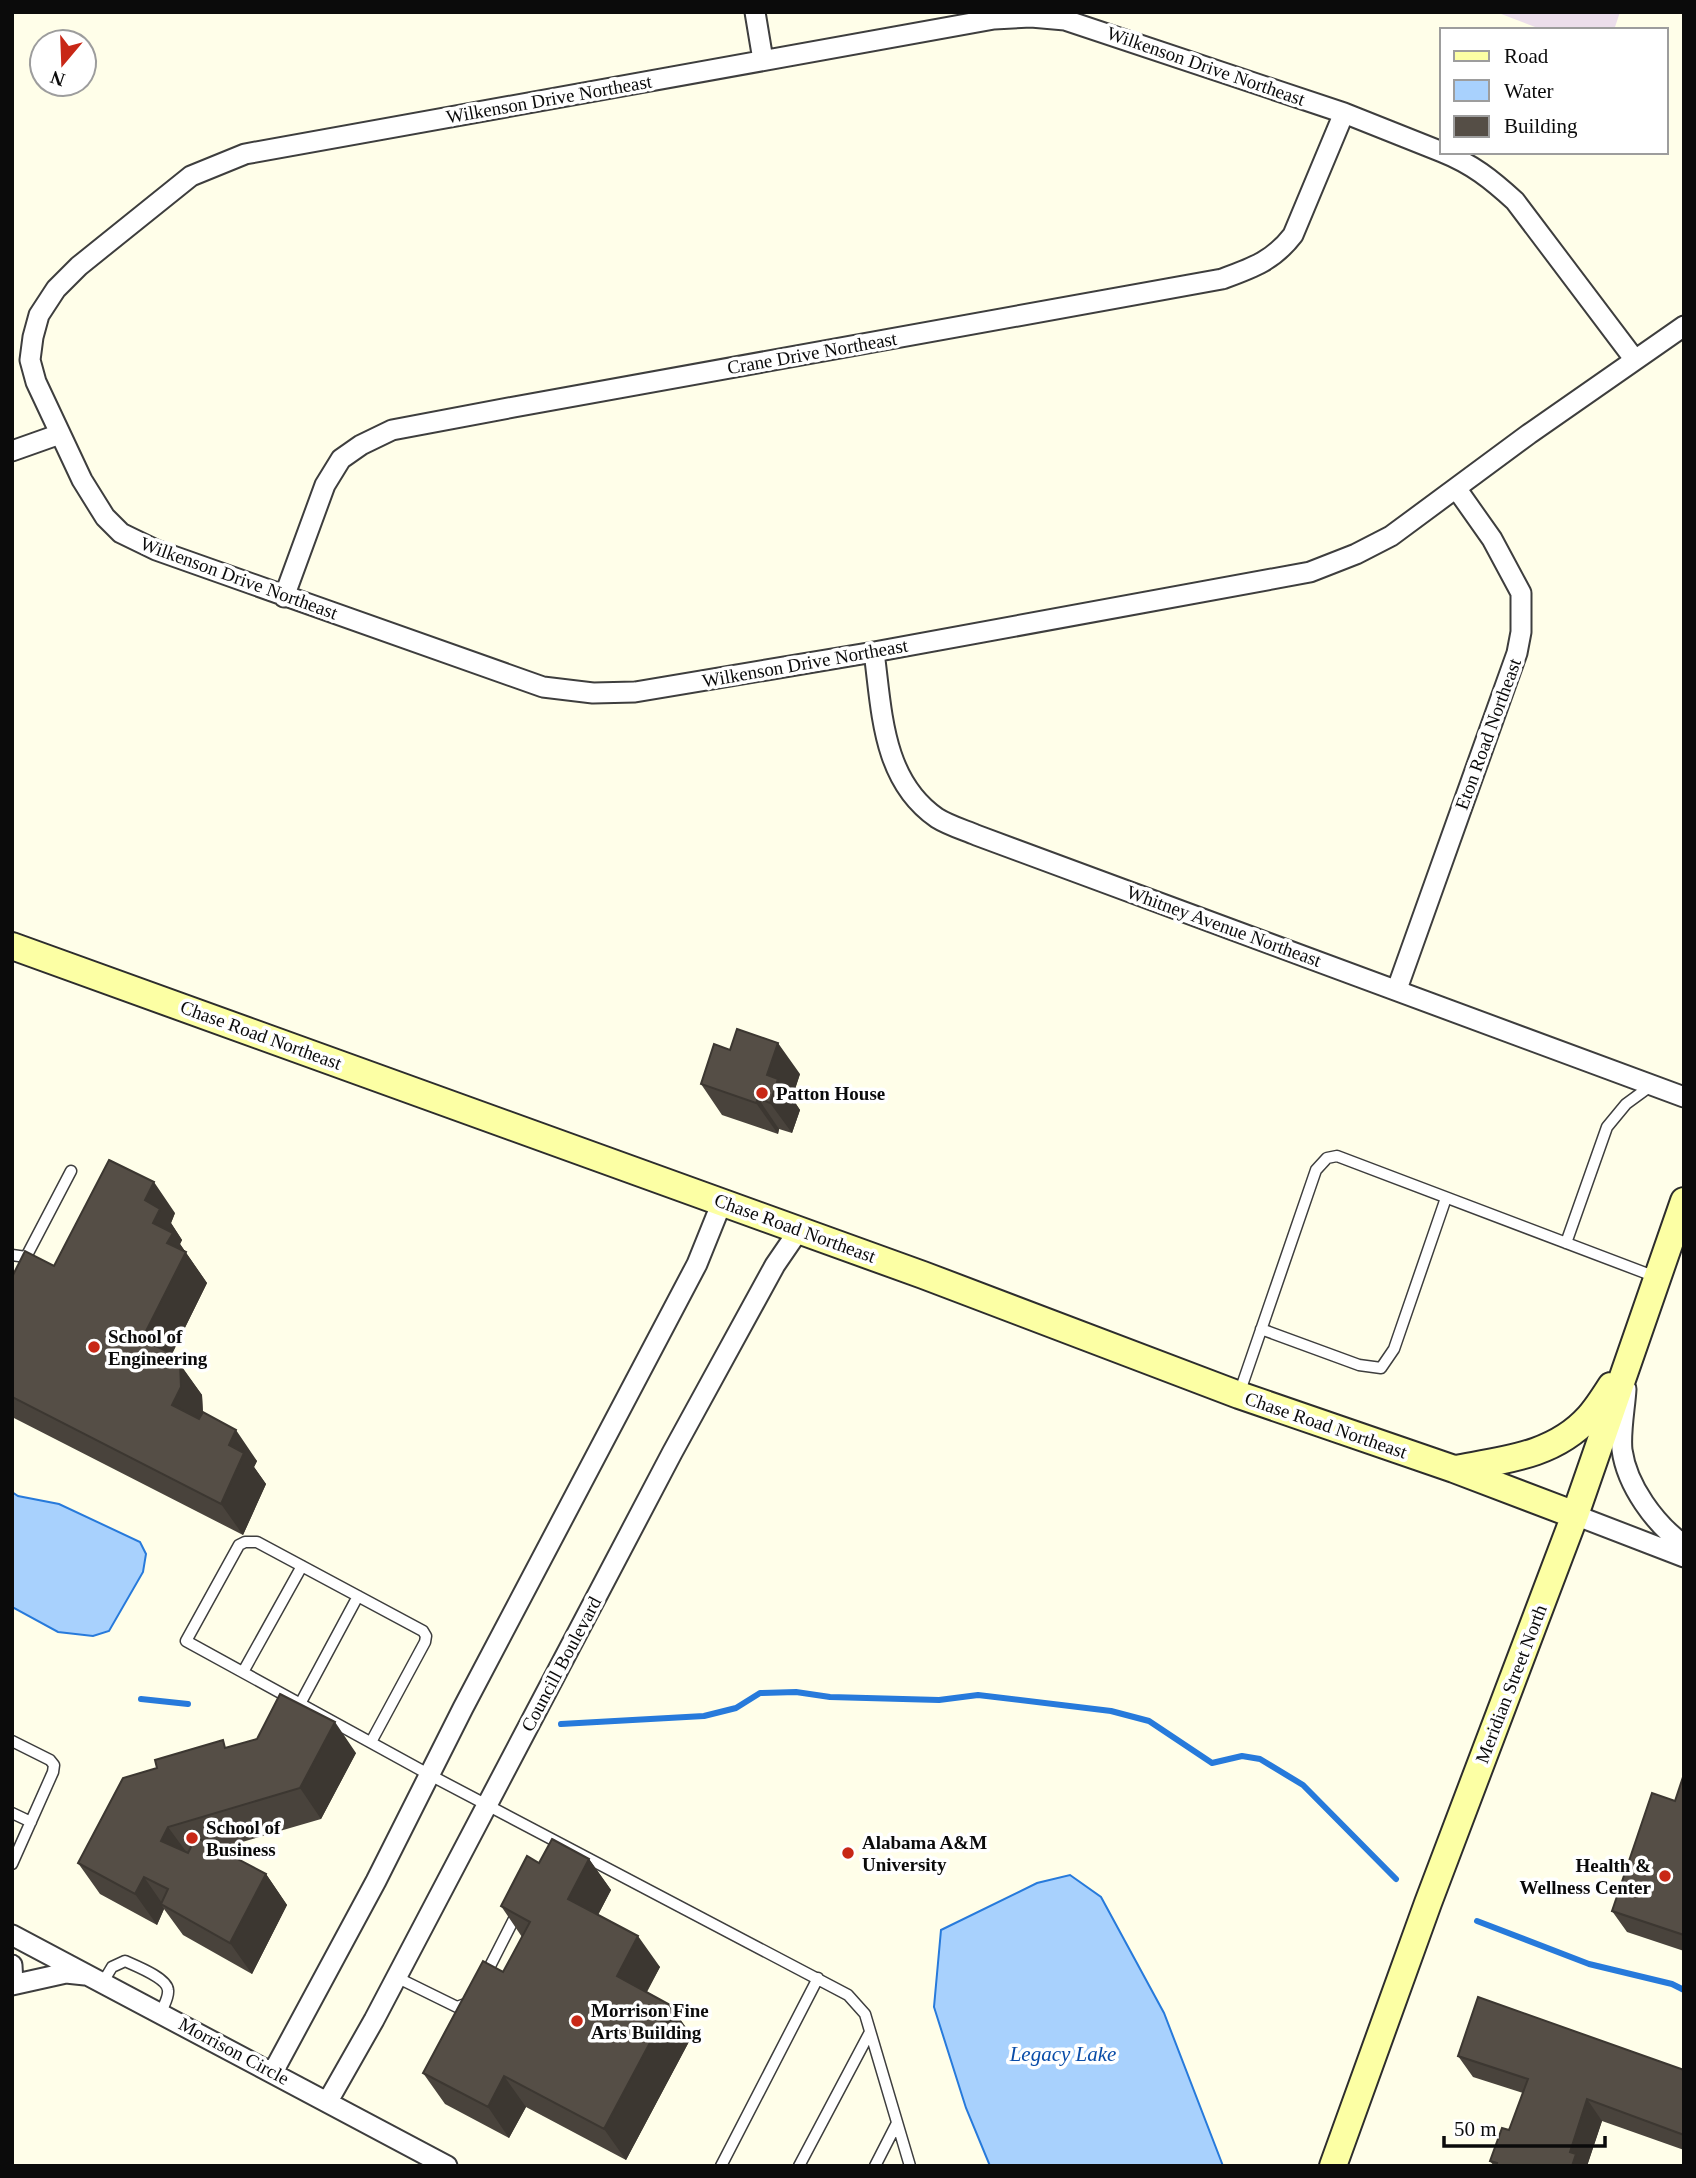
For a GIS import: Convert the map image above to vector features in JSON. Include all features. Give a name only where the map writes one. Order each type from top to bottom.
[{"type":"street","points":[[755,12],[763,60]]},
{"type":"street","name":"Wilkenson Drive Northeast","points":[[1440,151],[1345,113],[1099,30],[1065,20],[1031,16],[994,19],[245,154],[191,176],[79,266],[56,289],[38,315],[30,360],[36,382],[82,480],[105,517],[121,533],[156,550],[542,687],[593,693],[635,692],[874,652],[1310,572],[1356,554],[1391,536],[1684,326]]},
{"type":"street","name":"Crane Drive Northeast","points":[[285,597],[325,485],[341,458],[392,430],[1222,279],[1265,261],[1281,251],[1293,235],[1345,113]]},
{"type":"street","name":"Wilkenson Drive Northeast","points":[[1447,154],[1467,162],[1492,179],[1515,201],[1635,360]]},
{"type":"street","points":[[12,451],[60,434]]},
{"type":"street","name":"Eton Road Northeast","points":[[1396,989],[1517,653],[1521,632],[1521,593],[1492,539],[1456,488]]},
{"type":"street","name":"Whitney Avenue Northeast","points":[[874,652],[884,728],[894,765],[911,795],[938,818],[976,835],[1684,1097]]},
{"type":"street","name":"Chase Road Northeast","points":[[12,946],[799,1230],[1239,1395],[1454,1469],[1575,1515]]},
{"type":"street","name":"Meridian Street North","points":[[1333,2166],[1575,1515],[1684,1201]]},
{"type":"street","points":[[273,2072],[376,1881],[697,1264],[722,1202]]},
{"type":"street","name":"Councill Boulevard","points":[[328,2101],[397,1977],[672,1454],[775,1265],[799,1230]]},
{"type":"street","points":[[1454,1469],[1528,1455],[1559,1443],[1588,1418],[1627,1365]]},
{"type":"street","points":[[1627,1365],[1622,1449],[1632,1480],[1647,1509],[1668,1533],[1684,1545]]},
{"type":"street","points":[[1575,1515],[1684,1556]]},
{"type":"street","points":[[12,1935],[96,1979]]},
{"type":"street","points":[[12,1965],[13,1984]]},
{"type":"street","name":"Morrison Circle","points":[[13,1984],[66,1973],[96,1979],[447,2166]]},
{"type":"lane","points":[[1566,1243],[1607,1127],[1626,1104],[1652,1085]]},
{"type":"lane","points":[[1239,1395],[1316,1170],[1326,1158],[1337,1156],[1658,1278]]},
{"type":"lane","points":[[12,1255],[26,1257],[71,1171]]},
{"type":"lane","points":[[1261,1329],[1359,1365],[1381,1368],[1394,1349],[1446,1198]]},
{"type":"lane","points":[[371,1742],[425,1642],[423,1631],[257,1542],[239,1545],[186,1641],[430,1775],[848,1994],[865,2014],[910,2166]]},
{"type":"lane","points":[[243,1672],[302,1566]]},
{"type":"lane","points":[[300,1703],[358,1596]]},
{"type":"lane","points":[[12,1741],[50,1760],[54,1765],[12,1864]]},
{"type":"lane","points":[[12,1813],[31,1822]]},
{"type":"lane","points":[[548,1853],[555,1840]]},
{"type":"lane","points":[[479,1987],[523,1901]]},
{"type":"lane","points":[[96,1979],[125,1961],[162,1980],[168,1993],[161,2013]]},
{"type":"lane","points":[[397,1977],[457,2007],[465,2006],[473,1999]]},
{"type":"lane","points":[[721,2166],[818,1978]]},
{"type":"lane","points":[[799,2166],[870,2032]]},
{"type":"lane","points":[[875,2166],[897,2123]]},
{"type":"shaded area","points":[[1496,12],[1620,12],[1615,28],[1538,28]]},
{"type":"water","points":[[12,1492],[18,1496],[59,1504],[140,1542],[146,1554],[143,1572],[109,1631],[93,1636],[58,1632],[12,1607]]},
{"type":"water","name":"Legacy Lake","points":[[1070,1875],[1101,1897],[1164,2013],[1223,2166],[990,2166],[966,2108],[934,2007],[941,1930],[1037,1883]]},
{"type":"building","points":[[737,1029],[778,1043],[767,1075],[778,1079],[770,1103],[758,1098],[756,1103],[701,1084],[714,1044],[730,1050]]},
{"type":"building","name":"School of Engineering","points":[[109,1160],[154,1182],[145,1200],[160,1209],[153,1223],[173,1233],[167,1243],[186,1252],[142,1339],[172,1354],[180,1364],[181,1387],[172,1405],[199,1419],[203,1412],[236,1430],[229,1445],[244,1453],[221,1504],[12,1397],[12,1277],[25,1251],[54,1266]]},
{"type":"building","points":[[280,1694],[335,1722],[300,1788],[168,1827],[161,1841],[188,1853],[196,1837],[266,1874],[230,1943],[161,1904],[168,1889],[144,1877],[135,1894],[78,1863],[123,1778],[157,1768],[155,1760],[223,1740],[225,1748],[257,1739]]},
{"type":"building","points":[[1683,1777],[1684,1935],[1612,1911],[1652,1793],[1675,1801]]},
{"type":"building","name":"Morrison Fine Arts Building","points":[[552,1839],[589,1859],[568,1899],[638,1936],[617,1976],[670,2005],[604,2129],[504,2076],[488,2107],[423,2073],[483,1961],[503,1972],[530,1922],[501,1906],[527,1856],[539,1863]]},
{"type":"building","points":[[1478,1997],[1684,2070],[1684,2135],[1587,2099],[1570,2152],[1576,2154],[1572,2166],[1496,2166],[1497,2163],[1490,2161],[1502,2128],[1509,2130],[1528,2079],[1458,2056]]},
{"type":"waterway","points":[[561,1724],[704,1716],[736,1708],[760,1693],[796,1692],[830,1697],[939,1700],[978,1695],[1111,1711],[1149,1721],[1212,1763],[1242,1756],[1260,1759],[1303,1785],[1396,1879]]},
{"type":"waterway","points":[[141,1699],[188,1704]]},
{"type":"waterway","points":[[1477,1921],[1589,1964],[1672,1984],[1684,1990]]},
{"type":"place","name":"Patton House","points":[[762,1093]]},
{"type":"place","name":"School of Engineering","points":[[94,1347]]},
{"type":"place","name":"School of Business","points":[[192,1838]]},
{"type":"place","name":"Alabama A&M University","points":[[848,1853]]},
{"type":"place","name":"Health & Wellness Center","points":[[1665,1876]]},
{"type":"place","name":"Morrison Fine Arts Building","points":[[577,2021]]}]
